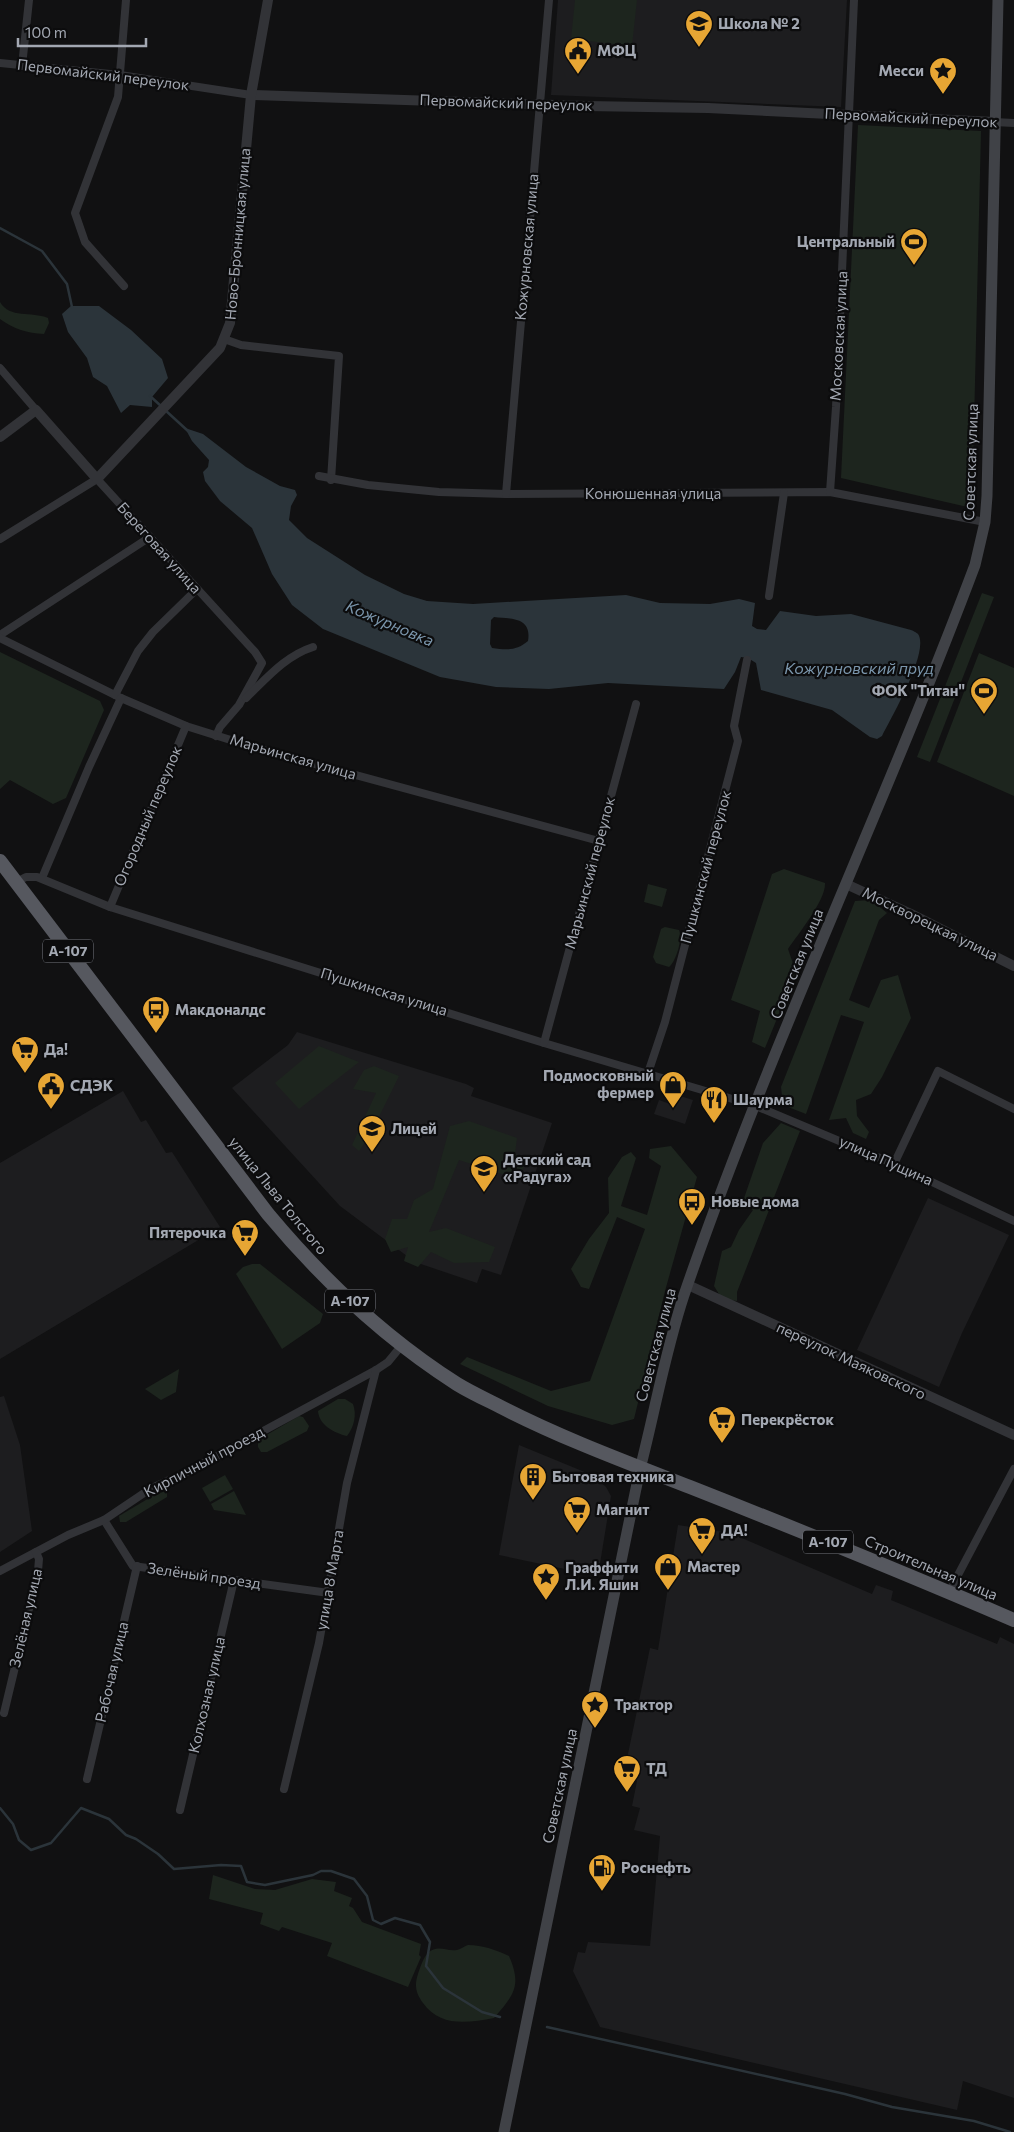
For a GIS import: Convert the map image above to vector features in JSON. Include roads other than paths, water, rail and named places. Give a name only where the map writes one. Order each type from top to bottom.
[{"type":"highway","name":"улица Льва Толстого","points":[[0,861],[239,1177],[298,1250],[348,1299],[402,1345],[458,1385],[536,1425],[640,1469]]},
{"type":"highway","name":"Строительная улица","points":[[640,1469],[795,1528],[1014,1620]]},
{"type":"main road","name":"Советская улица","points":[[504,2132],[640,1469],[665,1362],[688,1284],[756,1106],[959,608],[975,565],[985,522],[998,0]]},
{"type":"street","points":[[22,66],[29,0]]},
{"type":"street","points":[[124,286],[85,242],[75,213],[118,97],[126,0]]},
{"type":"street","name":"Ново-Бронницкая улица","points":[[97,479],[211,359],[224,340],[232,311],[252,95],[268,0]]},
{"type":"street","name":"Кожурновская улица","points":[[506,494],[549,0]]},
{"type":"street","name":"Московская улица","points":[[830,492],[836,407],[854,0]]},
{"type":"street","name":"Первомайский переулок","points":[[0,63],[120,75],[252,95],[708,108],[1014,123]]},
{"type":"street","points":[[224,340],[241,345],[339,356],[331,480]]},
{"type":"street","name":"Береговая улица","points":[[0,368],[196,590],[255,652],[262,663],[239,705],[220,727],[216,736]]},
{"type":"street","points":[[0,438],[36,410]]},
{"type":"street","name":"Конюшенная улица","points":[[319,476],[331,480],[439,492],[506,494],[830,492],[985,522]]},
{"type":"street","points":[[0,540],[97,479]]},
{"type":"street","points":[[769,596],[784,493]]},
{"type":"street","points":[[0,636],[150,538]]},
{"type":"street","points":[[42,878],[138,651],[153,632],[196,590]]},
{"type":"street","name":"Марьинская улица","points":[[0,636],[118,696],[186,726],[216,736],[599,841]]},
{"type":"street","points":[[239,705],[276,668],[298,652],[312,647]]},
{"type":"street","name":"Пушкинский переулок","points":[[648,1073],[668,1013],[738,741],[734,726],[747,660]]},
{"type":"street","name":"Марьинский переулок","points":[[544,1042],[636,704]]},
{"type":"street","name":"Огородный переулок","points":[[110,906],[186,726]]},
{"type":"street","name":"Пушкинская улица","points":[[16,882],[26,877],[42,878],[110,906],[544,1042],[756,1106]]},
{"type":"street","name":"Москворецкая улица","points":[[846,884],[911,914],[1014,966]]},
{"type":"street","points":[[894,1164],[938,1071],[1014,1110]]},
{"type":"street","name":"улица Пущина","points":[[756,1106],[894,1164],[1014,1222]]},
{"type":"street","name":"переулок Маяковского","points":[[688,1284],[1014,1436]]},
{"type":"street","name":"Кирпичный проезд","points":[[0,1571],[68,1535],[104,1520],[157,1486],[376,1370],[388,1362],[402,1345]]},
{"type":"street","name":"улица 8 Марта","points":[[284,1789],[329,1592],[348,1483],[376,1370]]},
{"type":"street","points":[[949,1592],[1014,1469]]},
{"type":"street","name":"Зелёный проезд","points":[[104,1520],[132,1566],[329,1592]]},
{"type":"street","name":"Зелёная улица","points":[[4,1714],[38,1570],[39,1559],[36,1552]]},
{"type":"street","name":"Рабочая улица","points":[[87,1779],[137,1566]]},
{"type":"street","name":"Колхозная улица","points":[[180,1810],[234,1580]]},
{"type":"water","points":[[71,306],[99,306],[131,330],[162,359],[168,378],[152,397],[152,407],[130,405],[121,413],[107,386],[93,377],[87,358],[68,332],[62,314]]},
{"type":"water","name":"Кожурновский пруд","points":[[185,428],[203,434],[246,467],[280,486],[295,490],[297,495],[291,506],[289,520],[307,538],[365,575],[404,594],[427,601],[473,604],[626,595],[660,603],[710,604],[739,599],[755,603],[752,626],[757,629],[766,630],[780,611],[816,616],[851,614],[912,630],[918,634],[920,643],[919,655],[901,700],[882,736],[877,739],[870,737],[832,710],[761,690],[756,663],[748,658],[741,657],[735,672],[724,689],[608,683],[549,689],[496,687],[440,677],[323,629],[292,605],[272,574],[252,528],[220,501],[205,481],[203,472],[208,467],[209,460],[192,441]],"holes":[[[494,617],[513,619],[523,623],[527,627],[528,641],[519,647],[511,649],[492,648],[490,644],[491,620]]]},
{"type":"waterway","name":"Кожурновка","points":[[0,228],[42,251],[67,284],[72,307]]},
{"type":"waterway","name":"Кожурновка","points":[[150,396],[161,406]]},
{"type":"waterway","name":"Кожурновка","points":[[165,410],[188,431]]},
{"type":"waterway","points":[[0,1808],[13,1824],[19,1840],[31,1850],[51,1843],[81,1808],[109,1819],[126,1835],[136,1839],[158,1854],[174,1869],[221,1865],[241,1866],[247,1882],[265,1885],[313,1875],[321,1871],[331,1871],[354,1879],[367,1896],[373,1920],[381,1924],[395,1918],[420,1925],[430,1942],[426,1966],[443,1988],[482,2012],[500,2017]]},
{"type":"waterway","points":[[547,2027],[845,2094],[892,2107],[974,2121],[1010,2132]]},
{"type":"place","name":"Школа № 2","points":[[699,48]]},
{"type":"place","name":"МФЦ","points":[[578,75]]},
{"type":"place","name":"Месси","points":[[943,95]]},
{"type":"place","name":"Центральный","points":[[914,266]]},
{"type":"place","name":"ФОК \"Титан\"","points":[[984,715]]},
{"type":"place","name":"Макдоналдс","points":[[156,1034]]},
{"type":"place","name":"Да!","points":[[25,1074]]},
{"type":"place","name":"Подмосковный фермер","points":[[673,1109]]},
{"type":"place","name":"СДЭК","points":[[51,1110]]},
{"type":"place","name":"Шаурма","points":[[714,1124]]},
{"type":"place","name":"Лицей","points":[[372,1153]]},
{"type":"place","name":"Детский сад «Радуга»","points":[[484,1193]]},
{"type":"place","name":"Новые дома","points":[[692,1226]]},
{"type":"place","name":"Пятерочка","points":[[245,1257]]},
{"type":"place","name":"Перекрёсток","points":[[722,1444]]},
{"type":"place","name":"Бытовая техника","points":[[533,1501]]},
{"type":"place","name":"Магнит","points":[[577,1534]]},
{"type":"place","name":"ДА!","points":[[702,1555]]},
{"type":"place","name":"Мастер","points":[[668,1591]]},
{"type":"place","name":"Граффити Л.И. Яшин","points":[[546,1601]]},
{"type":"place","name":"Трактор","points":[[595,1729]]},
{"type":"place","name":"ТД","points":[[627,1793]]},
{"type":"place","name":"Роснефть","points":[[602,1892]]}]
